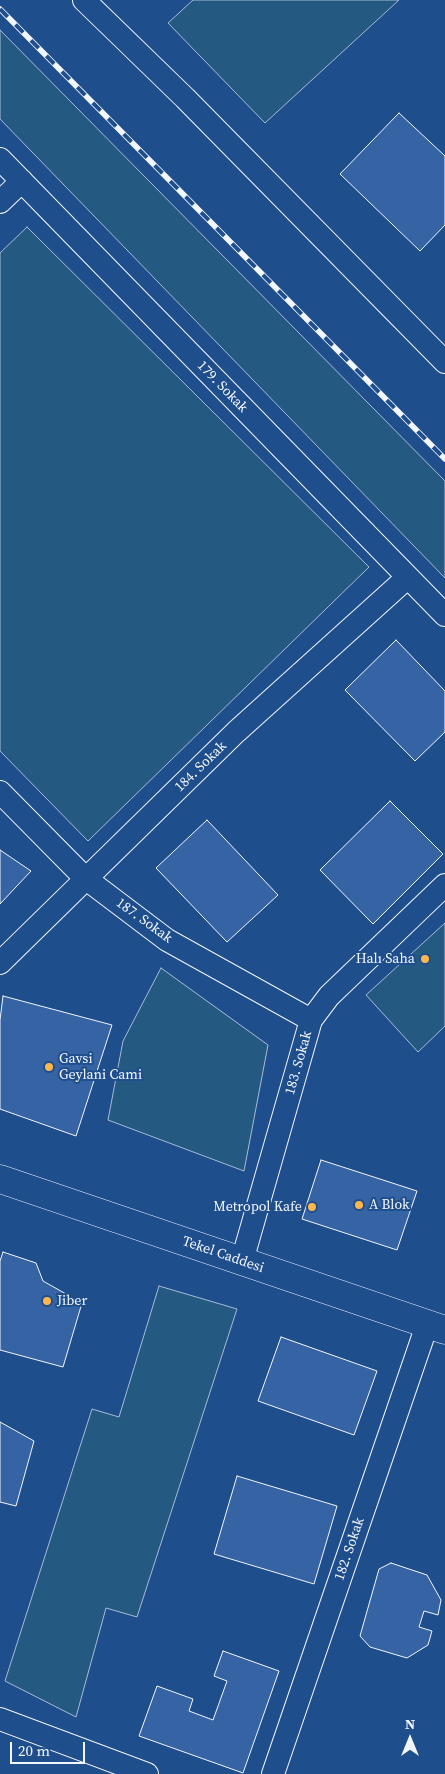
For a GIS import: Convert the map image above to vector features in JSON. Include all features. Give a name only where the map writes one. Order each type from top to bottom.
[{"type":"street","points":[[84,0],[185,98],[445,362]]},
{"type":"street","name":"179. Sokak","points":[[0,159],[445,615]]},
{"type":"street","points":[[0,202],[22,181]]},
{"type":"street","name":"184. Sokak","points":[[0,962],[236,732],[408,577]]},
{"type":"street","name":"187. Sokak","points":[[0,792],[85,878],[167,940],[311,1020]]},
{"type":"street","name":"183. Sokak","points":[[242,1261],[311,1020],[329,996],[445,885]]},
{"type":"street","name":"Tekel Caddesi","points":[[0,1179],[436,1328]]},
{"type":"street","name":"182. Sokak","points":[[273,1774],[436,1328]]},
{"type":"street","points":[[0,1718],[147,1774]]},
{"type":"shaded area","points":[[193,0],[399,0],[265,123],[168,23]]},
{"type":"shaded area","points":[[0,30],[445,481],[445,578],[0,119]]},
{"type":"shaded area","points":[[27,227],[369,567],[88,841],[0,751],[0,253]]},
{"type":"shaded area","name":"Halı Saha","points":[[445,923],[445,1026],[418,1052],[366,995]]},
{"type":"shaded area","points":[[161,968],[268,1045],[244,1171],[108,1120],[123,1041]]},
{"type":"shaded area","points":[[159,1286],[237,1309],[137,1617],[106,1608],[76,1717],[5,1681],[92,1409],[119,1417]]},
{"type":"building","points":[[399,113],[445,156],[445,225],[420,251],[340,174]]},
{"type":"building","points":[[396,640],[445,691],[445,732],[415,761],[345,690]]},
{"type":"building","points":[[390,801],[443,854],[373,924],[320,870]]},
{"type":"building","points":[[207,820],[278,895],[227,942],[156,868]]},
{"type":"building","points":[[0,850],[31,871],[0,904]]},
{"type":"building","name":"Gavsi Geylani Cami","points":[[3,996],[112,1025],[76,1136],[0,1109],[0,1020]]},
{"type":"building","name":"A Blok","points":[[321,1160],[417,1191],[397,1250],[302,1219]]},
{"type":"building","points":[[3,1252],[36,1263],[43,1281],[82,1303],[63,1367],[0,1350],[0,1261]]},
{"type":"building","points":[[281,1337],[377,1371],[354,1435],[258,1401]]},
{"type":"building","points":[[0,1422],[34,1441],[16,1506],[0,1502]]},
{"type":"building","points":[[237,1476],[337,1506],[314,1584],[214,1554]]},
{"type":"building","points":[[391,1563],[427,1575],[441,1600],[438,1615],[424,1611],[419,1627],[432,1631],[428,1645],[407,1658],[370,1647],[360,1636],[379,1569]]},
{"type":"building","points":[[223,1651],[279,1671],[243,1773],[139,1736],[157,1686],[193,1699],[189,1711],[213,1720],[227,1681],[214,1676]]},
{"type":"railway","points":[[0,9],[445,459]]},
{"type":"place","name":"Halı Saha","points":[[425,959]]},
{"type":"place","name":"Gavsi Geylani Cami","points":[[49,1067]]},
{"type":"place","name":"A Blok","points":[[359,1205]]},
{"type":"place","name":"Metropol Kafe","points":[[312,1207]]},
{"type":"place","name":"Jiber","points":[[47,1301]]}]
